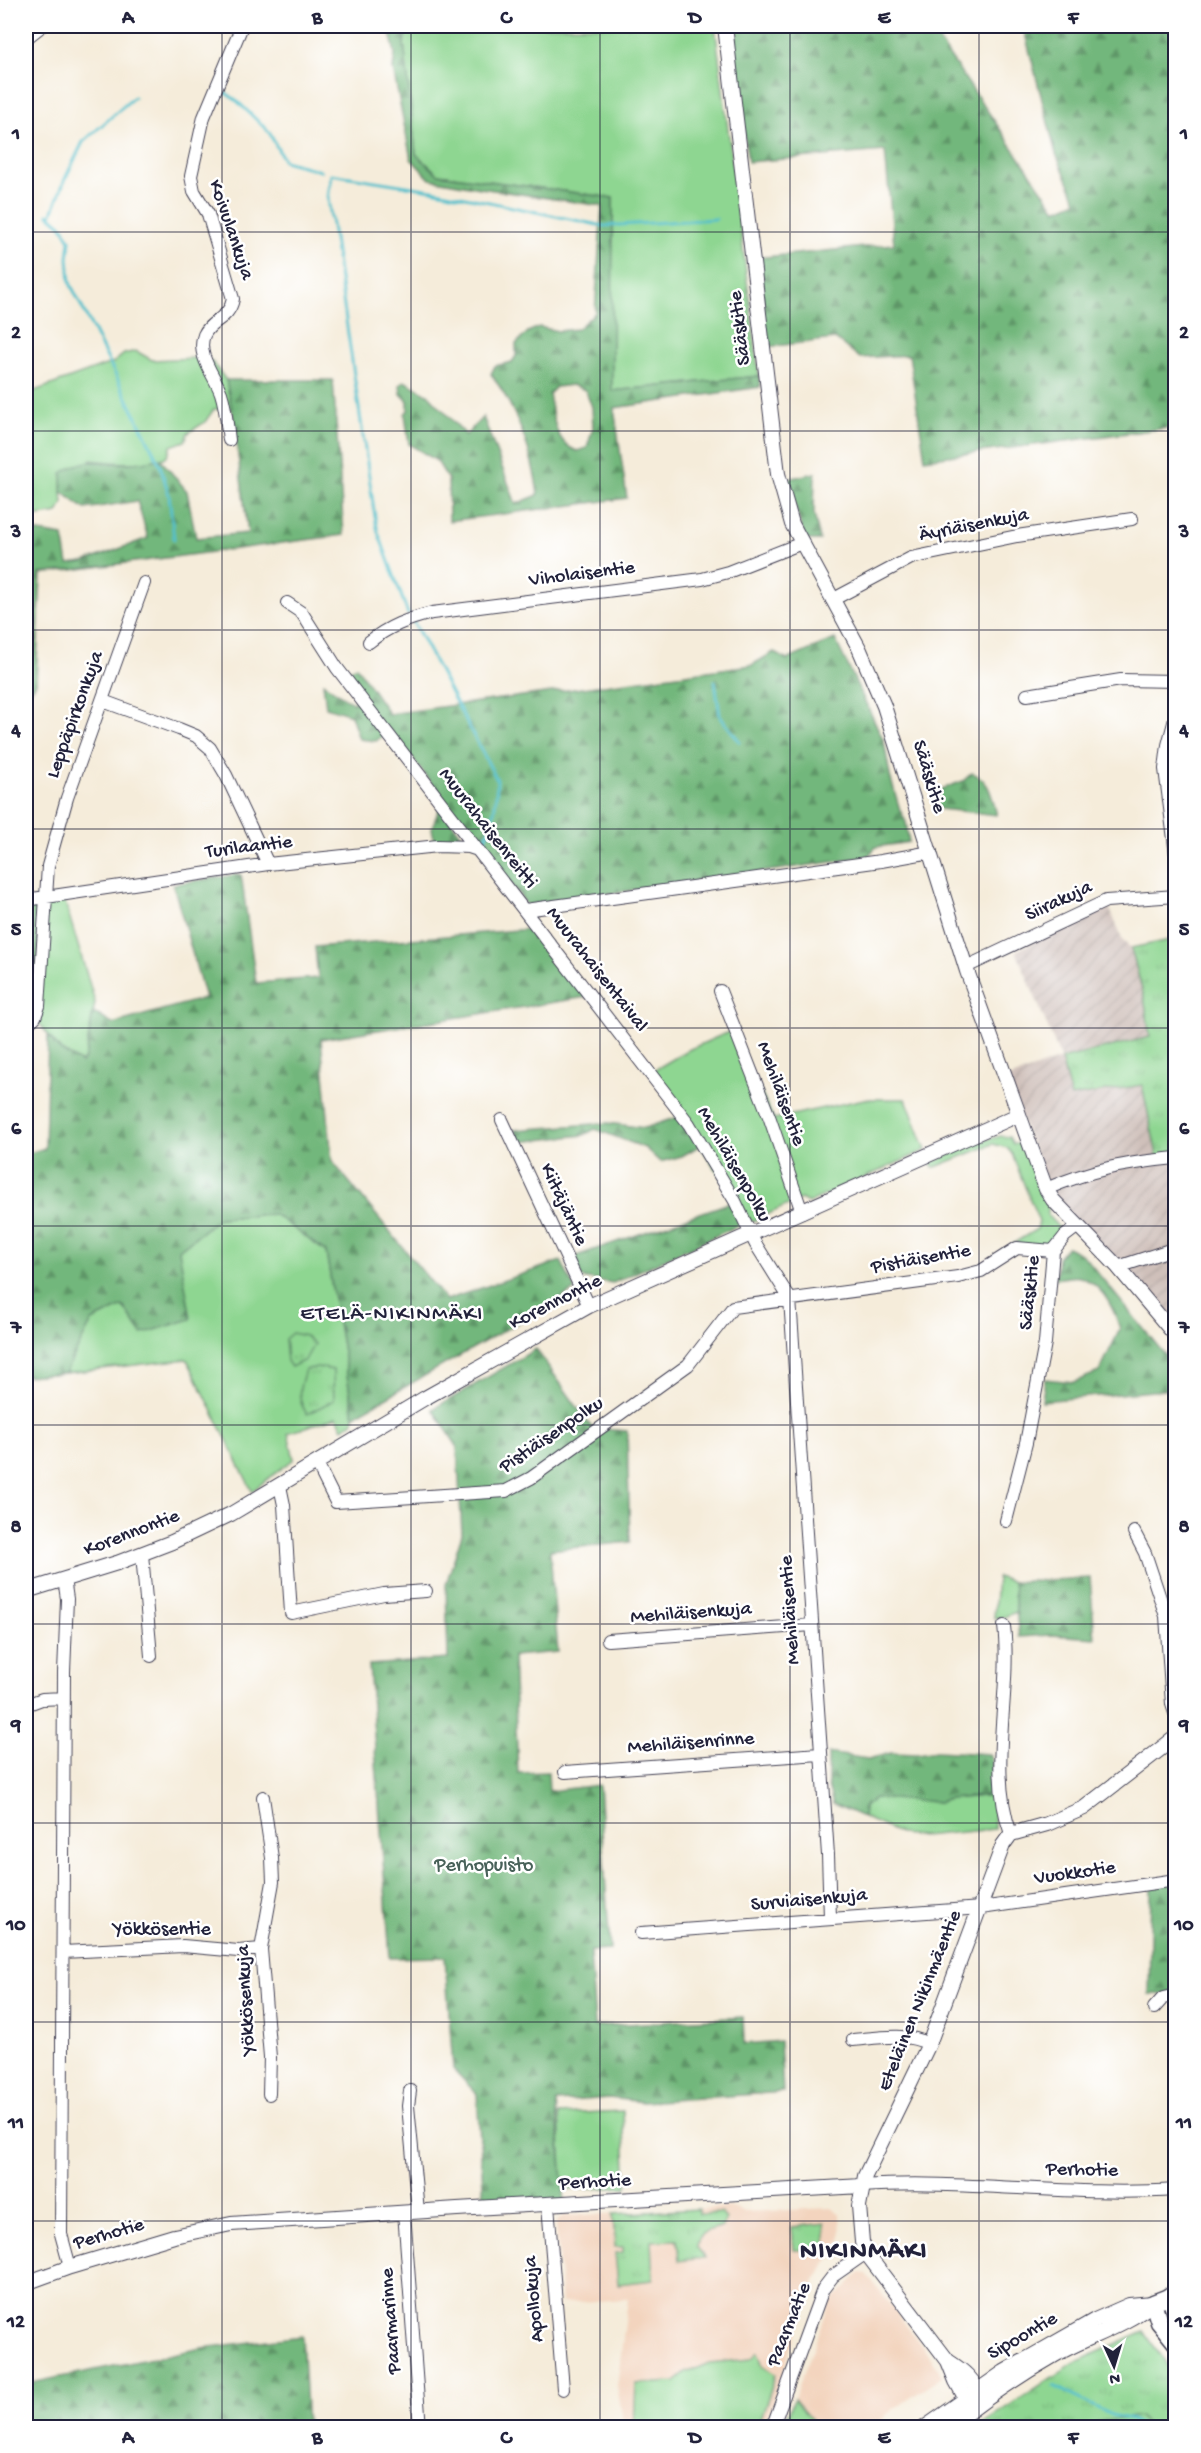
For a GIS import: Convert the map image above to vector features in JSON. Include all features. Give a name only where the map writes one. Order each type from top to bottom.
[{"type":"main road","name":"Sipoontie","points":[[1153,2302],[1172,2295]]},
{"type":"main road","points":[[1172,2295],[1176,2315]]},
{"type":"main road","points":[[1153,2302],[1159,2322],[1176,2343]]},
{"type":"street","points":[[26,37],[40,26]]},
{"type":"street","name":"Koivulankuja","points":[[229,440],[221,394],[202,351],[204,335],[211,326],[225,316],[231,308],[233,299],[208,214],[194,191],[191,176],[204,117],[242,26]]},
{"type":"street","name":"Sääskitie","points":[[725,26],[778,474],[792,524],[859,648],[884,706],[966,967],[1018,1115],[1046,1189],[1078,1227],[1065,1236],[1053,1251],[1045,1343],[1026,1443],[1006,1521]]},
{"type":"street","name":"Äyriäisenkuja","points":[[832,600],[911,558],[1017,536],[1132,519]]},
{"type":"street","name":"Viholaisentie","points":[[369,642],[407,619],[432,613],[702,579],[728,572],[802,543]]},
{"type":"street","name":"Leppäpirkonkuja","points":[[26,1025],[35,1017],[39,1006],[48,866],[67,798],[144,583]]},
{"type":"street","name":"Muurahaisenreitti","points":[[287,603],[302,613],[337,668],[525,910],[881,861],[931,852]]},
{"type":"street","points":[[1026,695],[1121,680],[1176,681]]},
{"type":"street","points":[[102,701],[196,736],[210,748],[226,775],[268,864]]},
{"type":"street","points":[[1176,715],[1168,745],[1166,770],[1176,855]]},
{"type":"street","name":"Turilaantie","points":[[26,900],[268,864],[444,845],[478,850]]},
{"type":"street","name":"Siirakuja","points":[[966,967],[1106,901],[1176,896]]},
{"type":"street","name":"Muurahaisentaival","points":[[525,910],[637,1054]]},
{"type":"street","name":"Mehiläisentie","points":[[720,991],[770,1119],[802,1212]]},
{"type":"street","name":"Mehiläisenpolku","points":[[637,1054],[689,1124],[790,1299]]},
{"type":"street","name":"Korennontie","points":[[26,1591],[142,1554],[231,1515],[425,1398],[590,1306],[1018,1115]]},
{"type":"street","name":"Kiitäjäntie","points":[[502,1120],[590,1306]]},
{"type":"street","points":[[1046,1189],[1081,1174],[1111,1166],[1176,1158]]},
{"type":"street","points":[[1078,1227],[1118,1267],[1176,1336]]},
{"type":"street","name":"Pistiäisentie","points":[[790,1299],[958,1278],[981,1271],[1017,1248],[1053,1251]]},
{"type":"street","points":[[1118,1267],[1176,1248]]},
{"type":"street","name":"Mehiläisentie","points":[[790,1299],[830,1918]]},
{"type":"street","name":"Pistiäisenpolku","points":[[317,1464],[336,1502],[506,1491],[531,1478],[688,1365],[733,1307],[790,1299]]},
{"type":"street","points":[[280,1486],[284,1505],[291,1613],[384,1594],[426,1591]]},
{"type":"street","points":[[1134,1532],[1167,1616],[1172,1704],[1176,1716]]},
{"type":"street","points":[[142,1554],[151,1656]]},
{"type":"street","points":[[64,1579],[67,1599],[64,1698],[61,2234],[70,2267]]},
{"type":"street","name":"Mehiläisenkuja","points":[[608,1640],[812,1624]]},
{"type":"street","points":[[1004,1626],[1005,1670],[1001,1749],[1004,1814],[1011,1834],[1047,1824],[1084,1808],[1176,1737]]},
{"type":"street","points":[[26,1705],[42,1699],[64,1698]]},
{"type":"street","name":"Mehiläisenrinne","points":[[565,1772],[820,1754]]},
{"type":"street","name":"Yökkösenkuja","points":[[263,1797],[268,1822],[273,1882],[261,1949],[270,2057],[269,2094]]},
{"type":"street","name":"Eteläinen Nikinmäentie","points":[[965,2397],[948,2361],[866,2253],[862,2242],[859,2206],[865,2176],[928,2044],[1003,1845],[1011,1834]]},
{"type":"street","name":"Vuokkotie","points":[[981,1908],[1176,1880]]},
{"type":"street","name":"Surviaisenkuja","points":[[641,1933],[981,1908]]},
{"type":"street","name":"Yökkösentie","points":[[63,1952],[183,1946],[238,1951],[261,1949]]},
{"type":"street","points":[[1154,2008],[1163,1998],[1176,1995]]},
{"type":"street","points":[[852,2040],[903,2037],[918,2038],[928,2044]]},
{"type":"street","name":"Paarmarinne","points":[[410,2091],[408,2106],[411,2212],[420,2427]]},
{"type":"street","name":"Perhotie","points":[[26,2283],[70,2267],[174,2236],[221,2226],[411,2212],[862,2186],[1098,2192],[1176,2190]]},
{"type":"street","name":"Apollokuja","points":[[548,2205],[563,2389]]},
{"type":"street","name":"Paarmatie","points":[[771,2427],[823,2289],[837,2272],[866,2253]]},
{"type":"street","name":"Sipoontie","points":[[948,2427],[979,2396],[1055,2355],[1134,2317],[1153,2302]]},
{"type":"street","name":"Eteläinen Nikinmäentie","points":[[948,2361],[966,2373],[979,2396]]},
{"type":"street","name":"Sipoontie","points":[[924,2427],[965,2397],[979,2396]]},
{"type":"shaded area","points":[[1108,904],[1123,941],[1131,948],[1175,939],[1175,1336],[1053,1200],[1006,1079],[1061,1059],[1016,951]]},
{"type":"shaded area","points":[[733,2207],[745,2212],[831,2208],[840,2214],[841,2240],[815,2281],[763,2427],[624,2427],[617,2386],[628,2299],[562,2303],[556,2226],[558,2220],[563,2216]]},
{"type":"shaded area","points":[[860,2273],[866,2274],[893,2308],[937,2366],[942,2377],[895,2408],[873,2427],[818,2427],[794,2399],[831,2301]]},
{"type":"green space","points":[[383,26],[408,26],[404,43],[416,154],[438,174],[613,198],[612,391],[759,376],[760,387],[614,408],[627,498],[449,521],[448,479],[437,461],[409,444],[405,414],[408,410],[408,401],[401,394],[400,385],[404,381],[428,394],[466,435],[483,417],[516,504],[538,495],[528,447],[516,416],[491,374],[495,366],[512,362],[516,356],[516,344],[528,332],[539,327],[558,331],[577,329],[595,313],[602,206],[430,179],[411,159],[393,69],[395,54],[391,36]],"holes":[[[572,385],[585,390],[592,407],[593,428],[587,448],[577,451],[563,442],[559,435],[549,394],[556,387]]]},
{"type":"green space","points":[[408,26],[715,26],[759,376],[611,391],[613,198],[438,174],[416,154],[404,43]]},
{"type":"green space","points":[[730,26],[935,26],[939,41],[1056,210],[1077,201],[1056,154],[1023,26],[1175,26],[1175,427],[925,459],[909,355],[860,358],[835,339],[767,347],[756,258],[894,244],[885,151],[748,162]]},
{"type":"green space","points":[[136,351],[152,360],[196,358],[212,362],[226,380],[232,409],[214,409],[205,422],[188,433],[185,441],[171,446],[164,458],[149,462],[128,463],[90,460],[62,492],[63,503],[58,513],[33,517],[26,514],[26,394],[114,362],[124,354]]},
{"type":"green space","points":[[226,380],[333,380],[344,535],[41,574],[36,683],[26,698],[26,530],[63,536],[68,564],[84,562],[148,538],[137,501],[85,509],[62,492],[62,473],[81,463],[138,463],[160,459],[187,491],[196,538],[248,533],[232,409]]},
{"type":"green space","points":[[815,473],[814,514],[820,540],[807,540],[787,479]]},
{"type":"green space","points":[[835,639],[884,741],[890,776],[906,822],[909,842],[876,847],[867,857],[527,905],[390,730],[376,741],[359,739],[351,715],[326,707],[323,683],[354,704],[356,690],[344,674],[356,666],[389,714],[752,665],[774,652],[787,660]]},
{"type":"green space","points":[[972,773],[987,784],[997,815],[940,809],[934,800],[939,790],[963,781]]},
{"type":"green space","points":[[440,807],[466,841],[434,846],[432,827]]},
{"type":"green space","points":[[241,874],[256,983],[318,978],[315,947],[530,929],[587,997],[321,1039],[332,1161],[446,1300],[561,1261],[575,1290],[354,1416],[326,1252],[274,1214],[219,1218],[179,1250],[191,1319],[142,1334],[123,1306],[92,1321],[65,1373],[26,1376],[26,1154],[45,1148],[48,1035],[60,1050],[81,1063],[85,1058],[93,1012],[112,1024],[205,998],[173,884]]},
{"type":"green space","points":[[63,895],[95,1002],[85,1058],[81,1063],[60,1050],[32,1014],[38,899]]},
{"type":"green space","points":[[38,899],[40,911],[34,1003],[31,1014],[26,1018],[26,900]]},
{"type":"green space","points":[[1175,939],[1175,1158],[1158,1160],[1142,1085],[1071,1097],[1061,1059],[1150,1037],[1144,997],[1131,948]]},
{"type":"green space","points":[[731,1031],[774,1119],[864,1099],[906,1099],[926,1150],[808,1203],[801,1199],[751,1222],[651,1072],[688,1050]]},
{"type":"green space","points":[[683,1115],[701,1145],[682,1156],[660,1162],[645,1148],[595,1129],[584,1135],[520,1142],[514,1130],[608,1123],[645,1128]]},
{"type":"green space","points":[[1001,1136],[1009,1137],[1013,1144],[1022,1144],[1048,1206],[1048,1216],[1060,1229],[1043,1249],[1014,1243],[1037,1229],[1039,1222],[1012,1154],[1007,1148],[993,1144],[933,1168],[931,1163],[975,1143]]},
{"type":"green space","points":[[735,1201],[746,1222],[613,1283],[581,1278],[576,1256]]},
{"type":"green space","points":[[274,1214],[326,1252],[354,1416],[353,1422],[343,1428],[337,1417],[288,1433],[294,1459],[252,1491],[187,1359],[65,1373],[92,1321],[123,1306],[142,1334],[179,1250],[219,1218]]},
{"type":"green space","points":[[1067,1247],[1083,1255],[1175,1367],[1175,1389],[1042,1401],[1045,1379],[1074,1382],[1099,1372],[1120,1329],[1111,1306],[1095,1285],[1078,1276],[1056,1279],[1058,1257]]},
{"type":"green space","points":[[292,1333],[305,1336],[314,1344],[305,1360],[291,1367],[287,1361],[285,1339]]},
{"type":"green space","name":"Perhopuisto","points":[[536,1349],[592,1428],[627,1431],[630,1542],[550,1550],[558,1652],[513,1656],[518,1773],[548,1772],[549,1791],[599,1785],[610,1950],[590,1951],[595,2026],[743,2017],[744,2044],[780,2041],[783,2092],[643,2102],[609,2098],[556,2102],[565,2204],[484,2201],[477,2094],[453,2069],[445,1957],[390,1958],[369,1665],[448,1659],[446,1584],[462,1534],[457,1446],[433,1409]]},
{"type":"green space","points":[[317,1367],[333,1370],[334,1400],[307,1414],[300,1398],[301,1382],[305,1370]]},
{"type":"green space","points":[[997,1577],[1013,1582],[1016,1612],[994,1618]]},
{"type":"green space","points":[[1090,1578],[1095,1638],[1052,1635],[1019,1637],[1013,1582]]},
{"type":"green space","points":[[936,1751],[989,1754],[992,1760],[994,1795],[939,1802],[875,1798],[864,1807],[863,1817],[833,1804],[828,1787],[828,1753],[868,1759],[891,1753],[918,1754]]},
{"type":"green space","points":[[994,1795],[994,1829],[922,1836],[900,1834],[863,1817],[864,1807],[875,1798],[939,1802]]},
{"type":"green space","points":[[1175,1880],[1175,1995],[1149,1994],[1151,1883]]},
{"type":"green space","points":[[623,2111],[627,2187],[563,2190],[559,2114]]},
{"type":"green space","points":[[699,2209],[699,2214],[721,2213],[726,2219],[722,2227],[705,2232],[700,2237],[697,2247],[705,2258],[679,2261],[677,2240],[651,2241],[653,2280],[618,2284],[615,2253],[623,2252],[623,2247],[615,2247],[613,2214]]},
{"type":"green space","points":[[825,2223],[827,2250],[794,2250],[792,2227]]},
{"type":"green space","points":[[1144,2331],[1175,2378],[1175,2427],[1147,2427],[1140,2416],[1097,2422],[1089,2427],[978,2427],[1072,2364]]},
{"type":"green space","points":[[302,2336],[307,2427],[26,2427],[26,2384],[202,2348]]},
{"type":"green space","points":[[758,2352],[763,2366],[776,2374],[758,2427],[634,2427],[636,2384],[675,2382],[686,2373],[709,2363],[751,2359]]},
{"type":"green space","points":[[794,2399],[818,2427],[783,2427]]},
{"type":"green space","points":[[1140,2416],[1147,2427],[1089,2428],[1097,2422]]},
{"type":"waterway","points":[[220,89],[236,100],[269,132],[284,161],[321,171]]},
{"type":"waterway","points":[[51,216],[65,179],[83,142],[134,97]]},
{"type":"waterway","points":[[408,614],[378,532],[375,517],[328,198],[331,174],[432,190],[603,226],[716,219]]},
{"type":"waterway","points":[[48,214],[62,226],[70,240],[68,258],[70,283],[160,465],[169,495],[174,539]]},
{"type":"waterway","points":[[413,621],[497,780],[494,814],[482,844],[489,854]]},
{"type":"waterway","points":[[715,681],[720,716],[740,742]]},
{"type":"waterway","points":[[1054,2386],[1111,2415],[1132,2420],[1143,2428]]},
{"type":"district","name":"ETELÄ-NIKINMÄKI","points":[[392,1315]]},
{"type":"district","name":"NIKINMÄKI","points":[[864,2252]]}]
